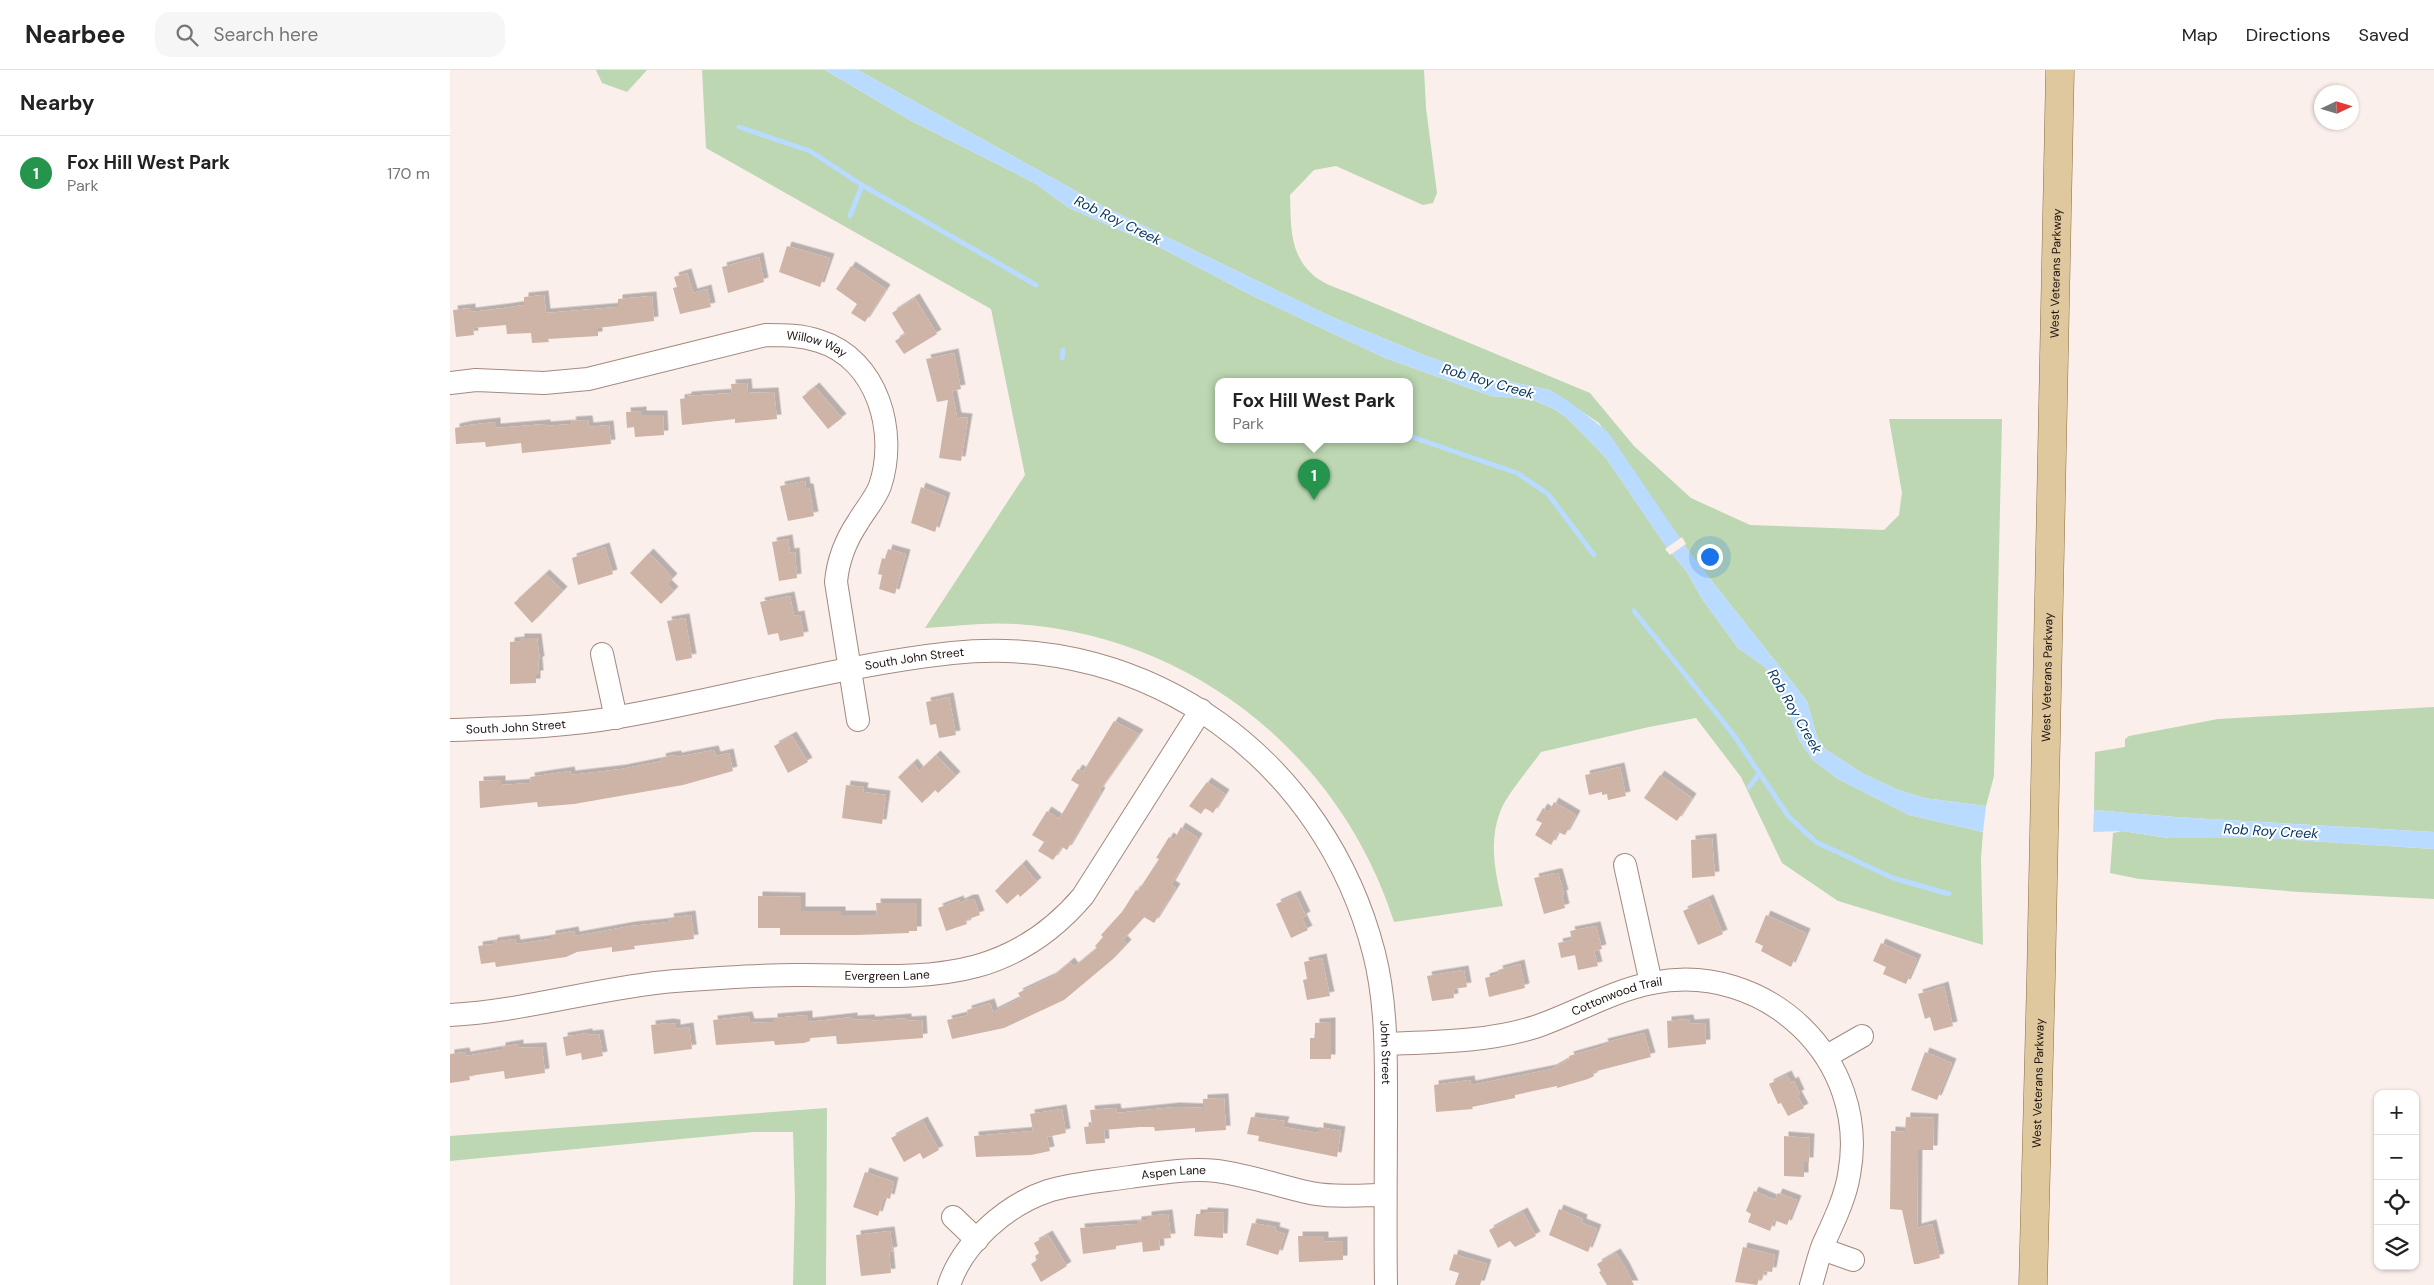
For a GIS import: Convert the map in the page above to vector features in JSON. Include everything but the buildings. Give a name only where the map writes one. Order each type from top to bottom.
[{"type":"main road","name":"West Veterans Parkway","points":[[2033,1285],[2060,70]]},
{"type":"street","name":"Willow Way","points":[[450,383],[476,380],[544,383],[588,379],[766,335],[797,336],[821,341],[843,353],[862,373],[878,398],[887,428],[887,454],[879,487],[848,539],[837,571],[838,602],[852,670]]},
{"type":"street","name":"South John Street","points":[[450,730],[536,727],[616,718],[852,670],[952,654],[1016,651],[1102,666],[1152,684],[1201,710],[1225,727],[1275,771],[1323,832]]},
{"type":"street","points":[[602,654],[616,718]]},
{"type":"street","points":[[852,670],[858,720]]},
{"type":"street","name":"Evergreen Lane","points":[[450,1015],[672,982],[777,975],[910,975],[951,972],[1003,956],[1045,934],[1083,896],[1201,710]]},
{"type":"street","name":"John Street","points":[[1323,832],[1344,869],[1375,954],[1383,1002],[1386,1044],[1386,1285]]},
{"type":"street","points":[[1625,865],[1652,983]]},
{"type":"street","name":"Cottonwood Trail","points":[[1386,1044],[1462,1042],[1498,1036],[1534,1027],[1652,983],[1694,981],[1742,989],[1789,1014],[1827,1056],[1844,1096],[1850,1122],[1849,1174],[1822,1248],[1811,1285]]},
{"type":"street","points":[[1827,1056],[1862,1036]]},
{"type":"street","name":"Aspen Lane","points":[[949,1285],[960,1261],[977,1240],[1006,1214],[1049,1191],[1166,1172],[1216,1171],[1258,1179],[1307,1192],[1385,1196]]},
{"type":"street","points":[[953,1217],[977,1240]]},
{"type":"street","points":[[1822,1248],[1853,1260]]},
{"type":"green space","points":[[596,70],[647,70],[627,92],[602,83]]},
{"type":"green space","points":[[702,70],[825,70],[908,119],[1036,184],[1069,208],[1163,249],[1251,295],[1385,358],[1491,396],[1533,400],[1554,409],[1567,418],[1606,458],[1668,549],[1687,572],[1702,599],[1738,648],[1765,667],[1785,703],[1799,740],[1813,760],[1838,779],[1909,815],[1983,832],[1981,858],[1983,945],[1838,901],[1782,863],[1741,777],[1696,718],[1541,752],[1507,798],[1496,824],[1494,859],[1503,906],[1394,922],[1370,862],[1337,807],[1297,757],[1251,714],[1199,679],[1141,652],[1080,633],[1016,624],[925,628],[1025,475],[991,309],[706,148]]},
{"type":"green space","points":[[858,70],[1424,70],[1426,108],[1437,193],[1433,203],[1423,205],[1336,166],[1314,170],[1290,195],[1291,228],[1295,248],[1305,267],[1317,278],[1332,286],[1590,393],[1634,446],[1691,498],[1750,525],[1884,530],[1899,515],[1902,493],[1889,419],[2002,419],[1994,776],[1986,806],[1924,798],[1896,789],[1862,773],[1825,749],[1817,737],[1807,701],[1692,556],[1599,423],[1550,390],[1488,377],[1424,355],[1332,317],[1103,206]]},
{"type":"green space","points":[[2434,707],[2434,832],[2175,817],[2094,810],[2095,752],[2125,747],[2125,739],[2129,736],[2218,719]]},
{"type":"green space","points":[[2122,831],[2168,838],[2263,838],[2434,849],[2434,899],[2299,892],[2139,879],[2110,873],[2113,833]]},
{"type":"green space","points":[[827,1108],[826,1285],[793,1285],[795,1201],[793,1132],[754,1132],[450,1161],[450,1136]]},
{"type":"water","name":"Rob Roy Creek","points":[[825,70],[858,70],[1103,206],[1332,317],[1424,355],[1488,377],[1550,390],[1570,402],[1608,432],[1692,556],[1807,701],[1817,737],[1825,749],[1862,773],[1896,789],[1924,798],[1986,806],[1983,832],[1909,815],[1838,779],[1813,760],[1799,740],[1785,703],[1765,667],[1738,648],[1702,599],[1687,572],[1668,549],[1606,458],[1567,418],[1554,409],[1533,400],[1491,396],[1385,358],[1251,295],[1163,249],[1069,208],[1036,184],[908,119]]},
{"type":"water","name":"Rob Roy Creek","points":[[2094,810],[2175,817],[2434,832],[2434,849],[2263,838],[2168,838],[2122,831],[2093,832]]},
{"type":"pier","points":[[1682,537],[1686,544],[1670,555],[1665,549]]},
{"type":"waterway","points":[[739,127],[810,151],[862,185],[1036,285]]},
{"type":"waterway","points":[[850,216],[862,185]]},
{"type":"waterway","points":[[1062,358],[1063,350]]},
{"type":"waterway","points":[[1413,437],[1517,473],[1548,494],[1594,555]]},
{"type":"waterway","points":[[1634,611],[1733,734],[1789,817],[1816,842],[1893,878],[1949,894]]},
{"type":"waterway","points":[[1749,787],[1759,774]]},
{"type":"place","name":"Fox Hill West Park","points":[[1314,500]]}]
